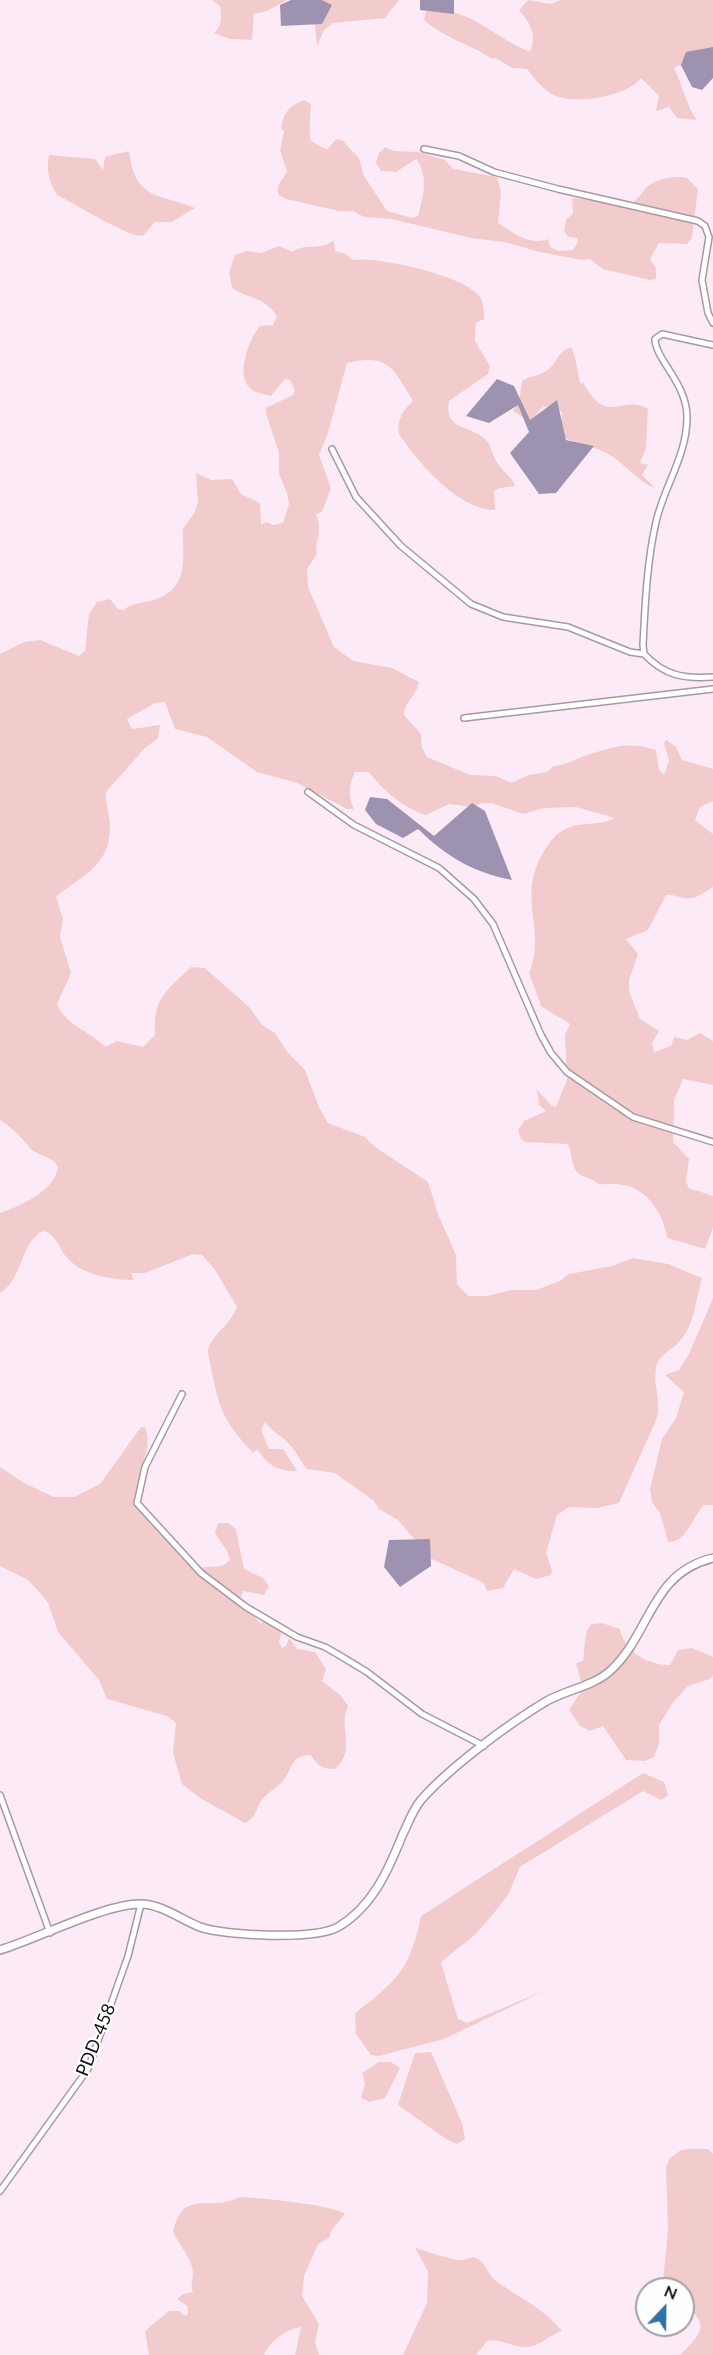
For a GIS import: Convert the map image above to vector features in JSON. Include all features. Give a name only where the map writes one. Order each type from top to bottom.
[{"type":"street","points":[[423,149],[459,156],[494,171],[558,189],[698,222],[705,226],[709,237],[702,280],[708,313],[713,323]]},
{"type":"street","points":[[644,654],[644,630],[656,522],[681,456],[687,420],[681,387],[657,350],[655,339],[662,334],[713,345]]},
{"type":"street","points":[[332,449],[356,497],[401,546],[471,604],[502,616],[568,627],[630,652],[644,654],[666,673],[680,678],[713,676]]},
{"type":"street","points":[[464,718],[713,689]]},
{"type":"street","points":[[308,792],[354,825],[439,868],[474,899],[493,924],[541,1035],[551,1053],[567,1072],[633,1117],[713,1142]]},
{"type":"street","points":[[182,1394],[145,1467],[137,1503],[201,1572],[246,1607],[297,1637],[325,1647],[339,1655],[367,1672],[422,1714],[484,1746]]},
{"type":"street","points":[[0,1950],[106,1910],[141,1904],[157,1907],[202,1928],[224,1932],[300,1935],[335,1929],[354,1917],[383,1878],[419,1802],[484,1746],[544,1702],[605,1675],[621,1658],[662,1591],[690,1565],[713,1558]]},
{"type":"street","points":[[0,1795],[50,1933]]},
{"type":"street","name":"PDD-458","points":[[0,2191],[88,2069],[128,1956],[141,1904]]},
{"type":"shaded area","points":[[212,0],[287,0],[267,11],[254,14],[252,40],[230,39],[214,33],[220,24],[221,14],[220,6]]},
{"type":"shaded area","points":[[291,0],[322,0],[332,5],[322,24],[281,26],[280,5]]},
{"type":"shaded area","points":[[297,0],[399,0],[385,18],[333,23],[324,30],[317,46],[314,16]]},
{"type":"shaded area","points":[[420,0],[454,0],[454,14],[420,10]]},
{"type":"shaded area","points":[[528,0],[550,4],[561,0],[713,0],[713,50],[686,69],[679,65],[674,68],[697,120],[677,118],[669,107],[656,111],[659,96],[641,78],[625,90],[598,98],[559,97],[544,88],[527,69],[512,68],[496,58],[492,59],[440,32],[424,20],[426,10],[456,13],[530,52],[533,40],[532,30],[519,10]]},
{"type":"shaded area","points":[[713,47],[713,78],[702,90],[692,87],[681,65],[686,52]]},
{"type":"shaded area","points":[[304,100],[311,104],[311,141],[327,150],[336,139],[342,140],[359,158],[364,176],[387,211],[412,218],[418,216],[424,179],[416,159],[396,172],[381,171],[376,163],[379,153],[385,147],[394,151],[418,152],[445,160],[453,169],[497,177],[501,191],[498,223],[528,240],[548,239],[550,247],[559,251],[573,250],[578,242],[577,238],[568,237],[564,231],[566,220],[573,213],[572,198],[598,201],[611,198],[628,206],[645,189],[659,180],[687,178],[698,189],[692,238],[687,244],[659,243],[650,259],[656,268],[656,279],[650,280],[603,269],[590,259],[582,260],[540,252],[504,242],[471,238],[392,219],[364,217],[353,211],[339,211],[286,199],[279,195],[278,191],[287,172],[280,150],[284,131],[281,128],[288,110]]},
{"type":"shaded area","points":[[129,151],[132,167],[143,187],[160,197],[195,208],[172,222],[155,222],[143,236],[113,226],[57,195],[49,176],[49,155],[95,159],[103,170],[105,157]]},
{"type":"shaded area","points":[[334,240],[335,251],[346,254],[353,260],[381,261],[421,269],[458,282],[472,289],[480,297],[484,319],[476,323],[475,341],[490,366],[488,374],[449,401],[448,410],[450,417],[459,426],[487,441],[496,461],[515,486],[494,491],[495,510],[481,508],[453,493],[417,458],[399,434],[401,416],[413,401],[395,372],[382,362],[373,360],[347,363],[328,433],[319,455],[331,488],[322,512],[316,514],[319,527],[317,554],[307,569],[308,587],[334,647],[353,661],[392,668],[419,682],[406,706],[404,715],[421,734],[422,748],[427,757],[470,775],[496,776],[512,783],[528,775],[547,772],[553,766],[608,748],[636,746],[656,750],[659,770],[664,775],[669,760],[664,743],[666,740],[676,747],[682,760],[713,769],[713,801],[700,807],[695,820],[713,834],[713,887],[693,898],[666,895],[648,930],[626,939],[638,954],[629,980],[629,991],[640,1019],[659,1031],[652,1043],[654,1052],[671,1046],[674,1037],[687,1040],[700,1033],[713,1041],[713,1085],[683,1079],[674,1100],[673,1142],[689,1159],[686,1182],[689,1188],[713,1196],[713,1227],[705,1249],[667,1238],[662,1221],[653,1204],[632,1187],[620,1184],[598,1184],[579,1174],[574,1166],[568,1144],[525,1142],[521,1139],[518,1130],[524,1121],[546,1111],[539,1105],[537,1090],[552,1106],[556,1107],[567,1080],[565,1035],[570,1024],[541,1006],[529,973],[534,957],[532,897],[537,865],[546,848],[562,831],[615,818],[576,807],[544,808],[523,814],[492,803],[482,803],[472,807],[449,804],[426,815],[394,798],[369,772],[355,772],[350,790],[354,809],[347,809],[297,783],[257,772],[207,737],[175,729],[165,702],[155,703],[127,719],[132,729],[160,725],[158,738],[144,749],[106,792],[110,825],[106,850],[94,868],[56,897],[63,919],[60,937],[71,973],[57,1004],[72,1023],[106,1047],[117,1041],[143,1047],[155,1035],[156,1012],[168,989],[191,967],[205,968],[249,1007],[262,1025],[275,1033],[288,1053],[305,1070],[319,1107],[328,1123],[365,1137],[375,1147],[428,1182],[438,1214],[456,1255],[457,1284],[468,1296],[487,1296],[511,1290],[536,1290],[560,1281],[569,1274],[612,1266],[633,1258],[668,1264],[702,1278],[688,1329],[678,1343],[657,1363],[655,1380],[657,1418],[619,1503],[597,1508],[569,1507],[557,1515],[546,1553],[552,1570],[551,1575],[536,1579],[514,1569],[503,1588],[487,1591],[484,1583],[430,1558],[398,1520],[379,1509],[374,1501],[335,1473],[307,1469],[287,1442],[265,1422],[261,1430],[269,1449],[283,1449],[297,1471],[274,1466],[265,1460],[257,1449],[253,1453],[234,1431],[219,1401],[208,1351],[213,1339],[232,1317],[237,1307],[215,1270],[202,1255],[193,1254],[145,1273],[131,1273],[134,1280],[117,1279],[98,1276],[74,1264],[52,1235],[43,1231],[35,1236],[25,1252],[18,1271],[8,1287],[0,1293],[0,1213],[26,1202],[44,1190],[55,1176],[58,1167],[49,1158],[31,1149],[17,1133],[0,1120],[0,654],[24,642],[40,640],[79,656],[85,651],[89,614],[97,602],[110,599],[118,609],[123,610],[166,595],[174,588],[182,571],[183,528],[194,514],[198,502],[196,473],[211,480],[232,479],[241,494],[260,503],[261,525],[266,522],[273,525],[283,523],[289,504],[279,474],[279,453],[266,408],[293,395],[295,390],[290,380],[285,379],[271,396],[252,390],[247,384],[244,367],[248,349],[260,326],[273,325],[277,316],[261,301],[232,288],[229,272],[235,255],[247,251],[261,253],[279,246],[292,252],[297,249],[323,246]]},
{"type":"shaded area","points":[[571,347],[581,385],[583,382],[599,403],[607,407],[630,404],[648,409],[646,448],[640,463],[648,465],[642,475],[655,488],[642,481],[610,455],[565,438],[561,428],[562,412],[554,406],[543,407],[529,422],[513,411],[519,402],[522,381],[547,371],[561,353]]},
{"type":"shaded area","points":[[497,379],[514,386],[530,420],[557,400],[566,440],[594,446],[556,493],[539,494],[510,453],[529,432],[518,405],[489,423],[466,416]]},
{"type":"shaded area","points":[[370,797],[387,799],[434,836],[472,803],[485,811],[512,880],[472,868],[439,848],[418,829],[403,838],[376,824],[365,810]]},
{"type":"shaded area","points":[[713,1298],[713,1505],[704,1505],[685,1534],[675,1541],[668,1542],[660,1513],[652,1502],[650,1489],[662,1439],[676,1418],[684,1392],[665,1375],[679,1370],[689,1354]]},
{"type":"shaded area","points":[[141,1427],[145,1427],[148,1443],[137,1497],[152,1526],[165,1530],[195,1568],[222,1566],[230,1560],[215,1533],[218,1523],[228,1523],[236,1529],[244,1569],[263,1578],[269,1586],[264,1595],[243,1591],[240,1600],[260,1623],[267,1620],[279,1626],[282,1632],[279,1641],[282,1648],[286,1646],[289,1638],[297,1649],[315,1652],[326,1669],[322,1681],[340,1695],[348,1706],[345,1715],[345,1754],[335,1769],[321,1766],[311,1755],[299,1757],[282,1782],[263,1798],[253,1816],[245,1823],[200,1798],[182,1784],[173,1753],[176,1723],[167,1716],[107,1699],[99,1680],[58,1632],[48,1603],[42,1595],[28,1580],[0,1566],[0,1467],[24,1483],[54,1497],[74,1497],[100,1484]]},
{"type":"shaded area","points":[[430,1539],[431,1566],[400,1587],[384,1567],[389,1540]]},
{"type":"shaded area","points":[[602,1623],[620,1629],[632,1650],[638,1656],[653,1663],[670,1665],[678,1650],[692,1648],[713,1657],[713,1675],[710,1679],[688,1686],[674,1701],[659,1725],[659,1744],[654,1757],[645,1761],[626,1760],[603,1726],[590,1731],[580,1726],[569,1710],[583,1689],[576,1663],[583,1661],[586,1632],[591,1624]]},
{"type":"shaded area","points":[[643,1773],[664,1782],[668,1795],[661,1800],[643,1791],[520,1867],[508,1895],[494,1913],[476,1934],[441,1962],[458,2019],[467,2023],[546,1990],[444,2039],[379,2056],[371,2055],[356,2034],[355,2013],[381,1992],[400,1972],[412,1949],[421,1916]]},
{"type":"shaded area","points":[[431,2052],[462,2123],[465,2139],[457,2144],[446,2139],[398,2105],[415,2053]]},
{"type":"shaded area","points":[[379,2062],[391,2062],[400,2068],[385,2098],[370,2102],[361,2098],[365,2083],[362,2073]]},
{"type":"shaded area","points":[[708,2149],[713,2154],[713,2355],[680,2355],[693,2342],[700,2330],[698,2318],[695,2315],[695,2277],[663,2277],[668,2229],[666,2167],[670,2158],[681,2150]]},
{"type":"shaded area","points":[[242,2197],[313,2205],[345,2214],[332,2229],[329,2238],[318,2244],[304,2276],[302,2296],[319,2324],[315,2343],[319,2355],[295,2355],[301,2327],[279,2336],[264,2355],[149,2355],[145,2331],[169,2311],[179,2311],[185,2316],[188,2314],[187,2306],[177,2299],[183,2294],[193,2292],[192,2267],[173,2231],[180,2214],[184,2209],[195,2204],[222,2203]]},
{"type":"shaded area","points":[[415,2247],[457,2260],[473,2257],[478,2259],[495,2280],[546,2315],[562,2331],[528,2347],[487,2341],[476,2355],[403,2355],[427,2303],[428,2272]]}]
